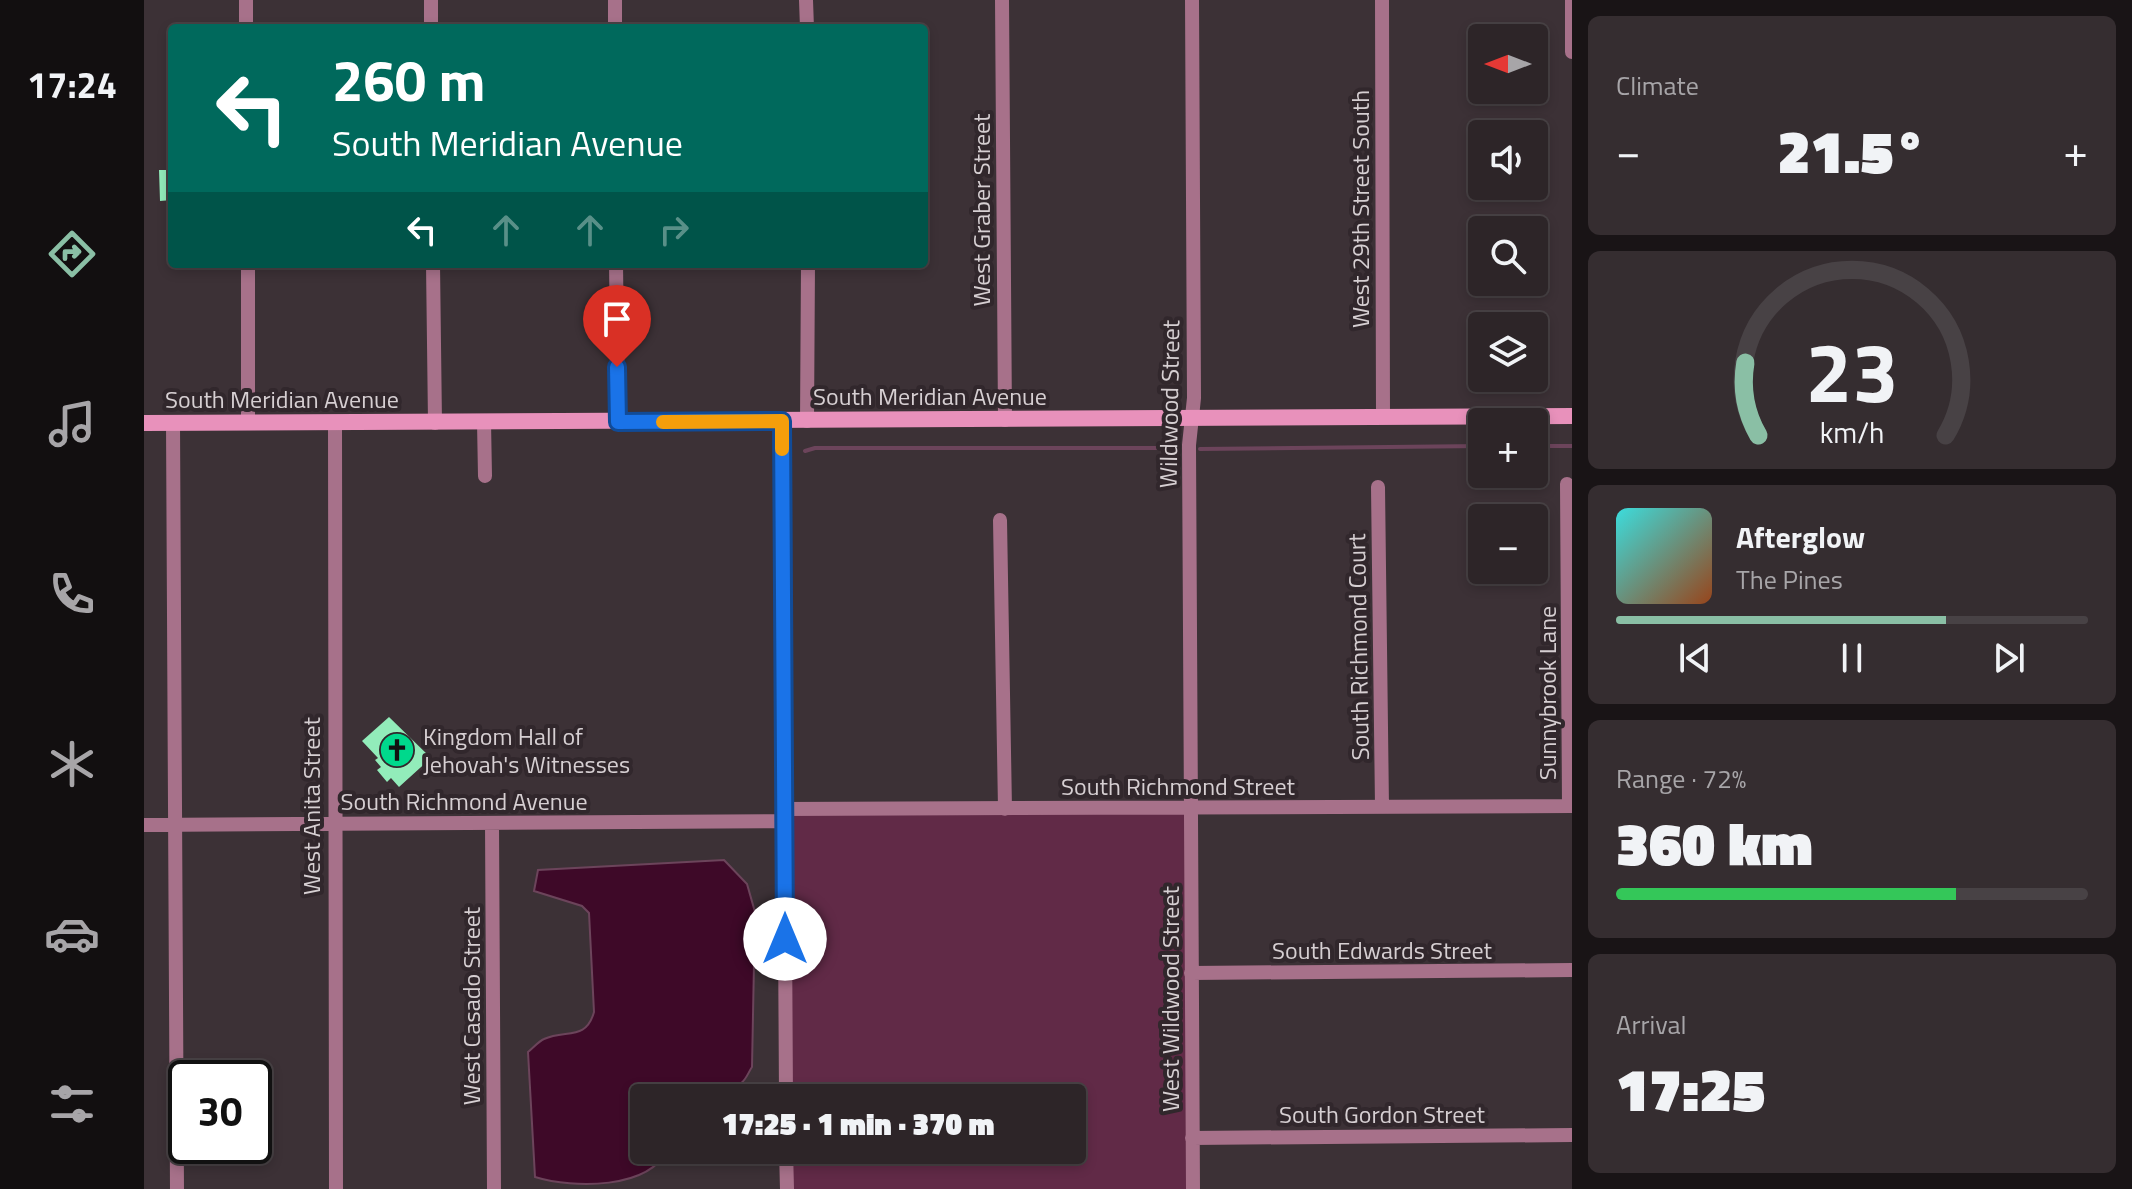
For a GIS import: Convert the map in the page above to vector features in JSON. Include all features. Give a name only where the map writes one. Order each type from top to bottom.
[{"type":"main road","name":"South Meridian Avenue","points":[[144,423],[1572,416]]},
{"type":"street","points":[[246,0],[246,24]]},
{"type":"street","points":[[431,0],[431,24]]},
{"type":"street","points":[[615,0],[615,24]]},
{"type":"street","points":[[806,0],[807,24]]},
{"type":"street","name":"West Graber Street","points":[[1002,0],[1005,420]]},
{"type":"street","name":"Wildwood Street","points":[[1191,808],[1192,0]]},
{"type":"street","name":"West 29th Street South","points":[[1382,0],[1383,417]]},
{"type":"street","points":[[1572,0],[1572,52]]},
{"type":"street","points":[[248,268],[248,422]]},
{"type":"street","points":[[433,268],[435,423]]},
{"type":"street","points":[[616,268],[618,422]]},
{"type":"street","points":[[807,421],[808,268]]},
{"type":"street","points":[[782,421],[786,1084]]},
{"type":"street","points":[[484,422],[485,476]]},
{"type":"street","points":[[173,423],[177,1189]]},
{"type":"street","name":"West Anita Street","points":[[335,423],[333,823],[336,1189]]},
{"type":"street","name":"Sunnybrook Lane","points":[[1567,484],[1571,806]]},
{"type":"street","name":"South Richmond Court","points":[[1378,487],[1382,807]]},
{"type":"street","points":[[1000,520],[1005,809]]},
{"type":"street","name":"South Richmond Street","points":[[784,815],[1005,809],[1571,806]]},
{"type":"street","name":"West Wildwood Street","points":[[1191,808],[1193,1189]]},
{"type":"street","name":"South Richmond Avenue","points":[[144,825],[492,824],[784,815]]},
{"type":"street","name":"West Casado Street","points":[[492,824],[494,1189]]},
{"type":"street","name":"South Edwards Street","points":[[1191,973],[1572,970]]},
{"type":"street","name":"South Gordon Street","points":[[1192,1138],[1572,1135]]},
{"type":"street","points":[[786,1164],[787,1189]]},
{"type":"shaded area","points":[[1191,808],[1193,1189],[788,1189],[787,1164],[1086,1164],[1086,1084],[787,1084],[784,809]]},
{"type":"shaded area","points":[[724,860],[747,884],[755,912],[752,1067],[739,1084],[630,1084],[630,1164],[656,1164],[628,1179],[589,1184],[535,1177],[528,1052],[544,1039],[580,1031],[586,1027],[594,1012],[589,913],[582,906],[534,891],[538,870]]},
{"type":"building","points":[[159,170],[168,170],[168,200],[160,201]]},
{"type":"building","name":"Kingdom Hall of Jehovah's Witnesses","points":[[389,717],[431,758],[399,787],[391,778],[387,782],[377,770],[381,767],[375,760],[378,758],[362,741]]},
{"type":"waterway","points":[[1200,449],[1468,446]]},
{"type":"waterway","points":[[1548,446],[1572,446]]},
{"type":"waterway","points":[[805,451],[815,448],[1178,448]]},
{"type":"slow traffic","points":[[663,422],[782,421],[782,449]]},
{"type":"place","name":"Kingdom Hall of Jehovah's Witnesses","points":[[397,750]]},
{"type":"route","points":[[617,367],[618,422],[782,421],[785,939]]}]
